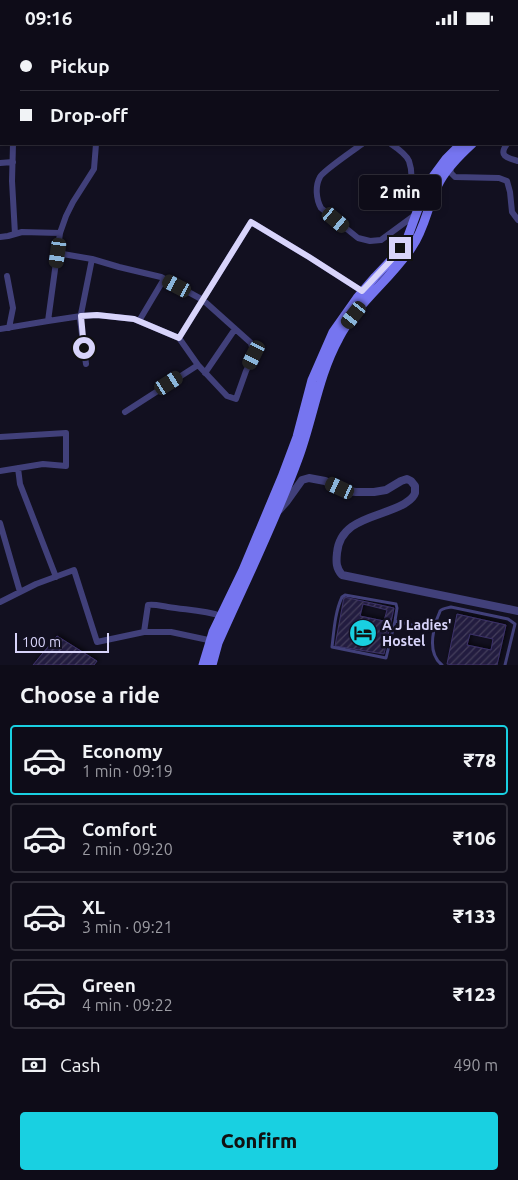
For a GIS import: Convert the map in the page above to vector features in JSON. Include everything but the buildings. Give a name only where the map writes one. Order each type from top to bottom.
[{"type":"main road","points":[[212,665],[214,642],[221,615],[286,478],[302,450],[326,365],[345,327],[366,294],[408,239],[422,198],[432,178],[446,159],[460,145]]},
{"type":"main road","points":[[366,294],[403,259],[412,247],[421,233],[440,181],[450,167],[471,145]]},
{"type":"main road","points":[[203,665],[278,510],[286,478]]},
{"type":"street","points":[[13,145],[12,181],[15,234]]},
{"type":"street","points":[[48,321],[60,233],[73,202],[94,169],[96,145]]},
{"type":"street","points":[[361,145],[321,175],[317,195],[321,208],[358,238],[370,241],[381,240],[416,215]]},
{"type":"street","points":[[392,145],[401,151],[408,160],[411,172],[410,193],[414,197],[422,198]]},
{"type":"street","points":[[505,145],[503,149],[505,156],[518,161]]},
{"type":"street","points":[[0,163],[13,163]]},
{"type":"street","points":[[450,167],[451,173],[455,177],[500,178],[507,181],[512,212],[518,220]]},
{"type":"street","points":[[179,338],[251,222],[366,294]]},
{"type":"street","points":[[0,237],[22,232],[60,233]]},
{"type":"street","points":[[0,329],[81,316],[97,315],[134,319],[179,338],[205,373],[227,396],[236,399],[254,355],[251,343],[202,300],[160,277],[92,259],[58,253]]},
{"type":"street","points":[[86,364],[81,316],[92,259]]},
{"type":"street","points":[[7,276],[13,308],[9,328]]},
{"type":"street","points":[[139,321],[164,279]]},
{"type":"street","points":[[205,373],[235,329]]},
{"type":"street","points":[[125,412],[198,365]]},
{"type":"street","points":[[0,437],[66,433],[66,466],[43,464],[0,471]]},
{"type":"street","points":[[18,468],[20,484],[56,577]]},
{"type":"street","points":[[278,510],[302,480],[309,478],[325,481],[348,491],[374,492],[386,490],[407,479],[412,481],[415,486],[414,494],[410,500],[394,510],[354,524],[340,538],[336,566],[342,575],[518,611]]},
{"type":"street","points":[[0,523],[20,592]]},
{"type":"street","points":[[0,601],[74,570],[97,642],[144,631],[171,632],[214,642]]},
{"type":"street","points":[[144,631],[148,605],[153,604],[221,615]]},
{"type":"lane","points":[[342,595],[364,597],[396,604],[395,621],[386,657],[332,647],[342,595]]},
{"type":"lane","points":[[442,665],[438,661],[431,640],[440,612],[445,608],[451,607],[508,619],[515,624],[505,665]]},
{"type":"lane","points":[[395,621],[433,630]]},
{"type":"place","name":"A J Ladies' Hostel","points":[[363,633]]},
{"type":"route","points":[[84,348],[81,316],[97,315],[134,319],[179,338],[251,222],[362,291],[400,248]]}]
